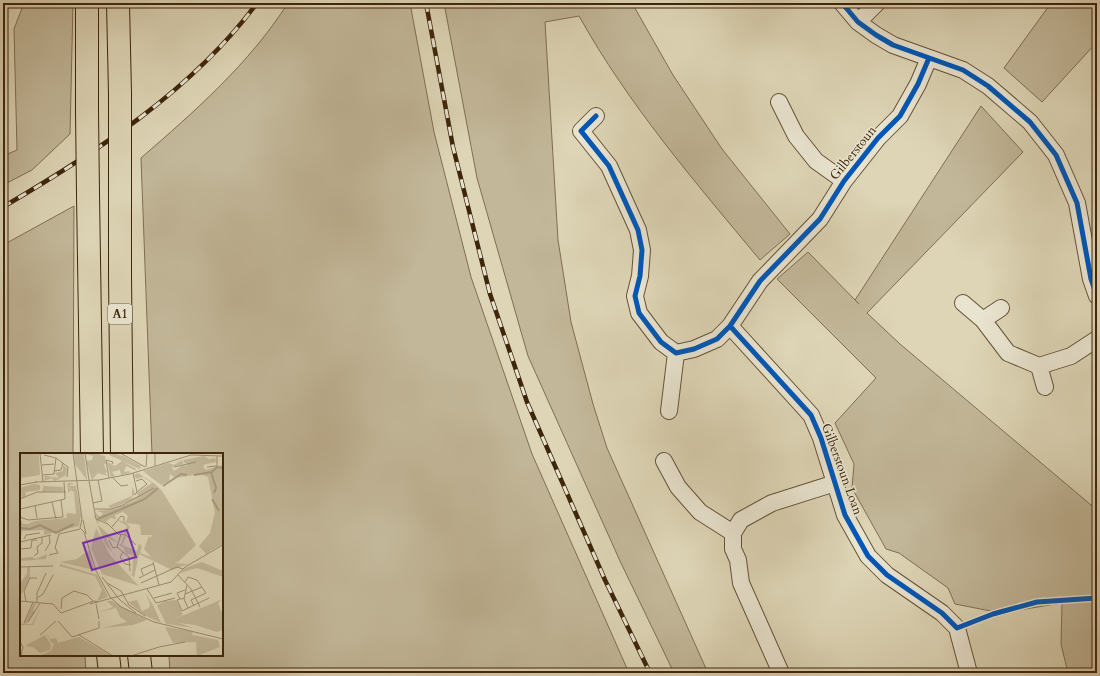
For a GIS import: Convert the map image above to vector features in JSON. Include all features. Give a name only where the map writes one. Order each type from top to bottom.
[{"type":"main road","name":"A1","points":[[87,3],[92,453]]},
{"type":"main road","name":"A1","points":[[118,3],[122,453]]},
{"type":"main road","points":[[100,673],[101,656]]},
{"type":"main road","points":[[108,656],[110,673]]},
{"type":"main road","points":[[139,656],[141,673]]},
{"type":"street","points":[[842,3],[858,22],[876,35],[894,45],[963,70],[988,86],[1030,122],[1056,155],[1077,203],[1091,279],[1097,296]]},
{"type":"street","points":[[858,22],[877,3]]},
{"type":"street","name":"Gilberstoun","points":[[676,353],[694,349],[717,339],[730,326],[760,281],[820,219],[844,180],[878,138],[900,116],[918,84],[929,58]]},
{"type":"street","name":"Gilberstoun","points":[[778,102],[796,136],[816,161],[844,180]]},
{"type":"street","points":[[596,116],[581,131],[609,166],[638,230],[642,250],[640,276],[635,296],[639,313],[661,342],[676,353],[670,411]]},
{"type":"street","points":[[963,303],[983,320],[1008,353],[1039,366],[1070,356],[1097,340]]},
{"type":"street","points":[[983,320],[1001,308]]},
{"type":"street","name":"Gilberstoun Loan","points":[[730,326],[811,415],[821,438],[845,515],[868,556],[887,575],[942,613],[956,628],[969,673]]},
{"type":"street","points":[[1039,366],[1044,387]]},
{"type":"street","points":[[664,461],[678,486],[700,512],[732,533]]},
{"type":"street","points":[[781,673],[741,583],[738,560],[733,549],[732,533],[741,520],[772,504],[835,483]]},
{"type":"shaded area","points":[[24,3],[73,3],[70,134],[32,170],[3,185],[3,156],[17,150],[14,29]]},
{"type":"shaded area","points":[[288,3],[410,3],[434,132],[471,277],[532,454],[629,673],[170,673],[169,656],[223,656],[223,453],[152,453],[141,158],[220,86],[239,66],[273,25]]},
{"type":"shaded area","points":[[444,3],[632,3],[673,75],[722,149],[790,234],[760,260],[687,172],[641,111],[598,49],[579,16],[545,22],[558,240],[571,322],[593,404],[607,448],[708,673],[674,673],[620,561],[528,356],[477,178]]},
{"type":"shaded area","points":[[1051,3],[1097,3],[1097,42],[1042,102],[1004,68]]},
{"type":"shaded area","points":[[981,106],[1023,152],[867,313],[900,344],[1097,510],[1097,673],[1068,673],[1061,644],[1062,603],[1001,613],[955,604],[948,588],[899,553],[886,549],[852,488],[854,464],[835,423],[876,378],[777,279],[808,252],[855,300]]},
{"type":"shaded area","points":[[74,206],[73,453],[20,453],[20,656],[85,656],[86,673],[13,673],[3,667],[3,245]]},
{"type":"railway","points":[[3,207],[107,142],[173,92],[231,35],[257,3]]},
{"type":"railway","points":[[426,3],[453,147],[490,294],[527,402],[605,580],[650,673]]},
{"type":"cycle path","points":[[842,3],[858,22],[876,35],[893,45],[963,70],[988,86],[1030,122],[1056,155],[1077,203],[1091,279],[1097,296]]},
{"type":"cycle path","points":[[596,116],[581,131],[609,166],[638,230],[642,250],[640,276],[635,296],[639,313],[661,342],[676,353],[694,349],[717,339],[730,326],[760,281],[820,219],[844,181],[878,138],[900,116],[918,84],[929,58]]},
{"type":"cycle path","points":[[730,326],[811,415],[821,438],[845,515],[868,556],[887,575],[942,613],[957,628],[993,614],[1037,602],[1097,598]]}]
